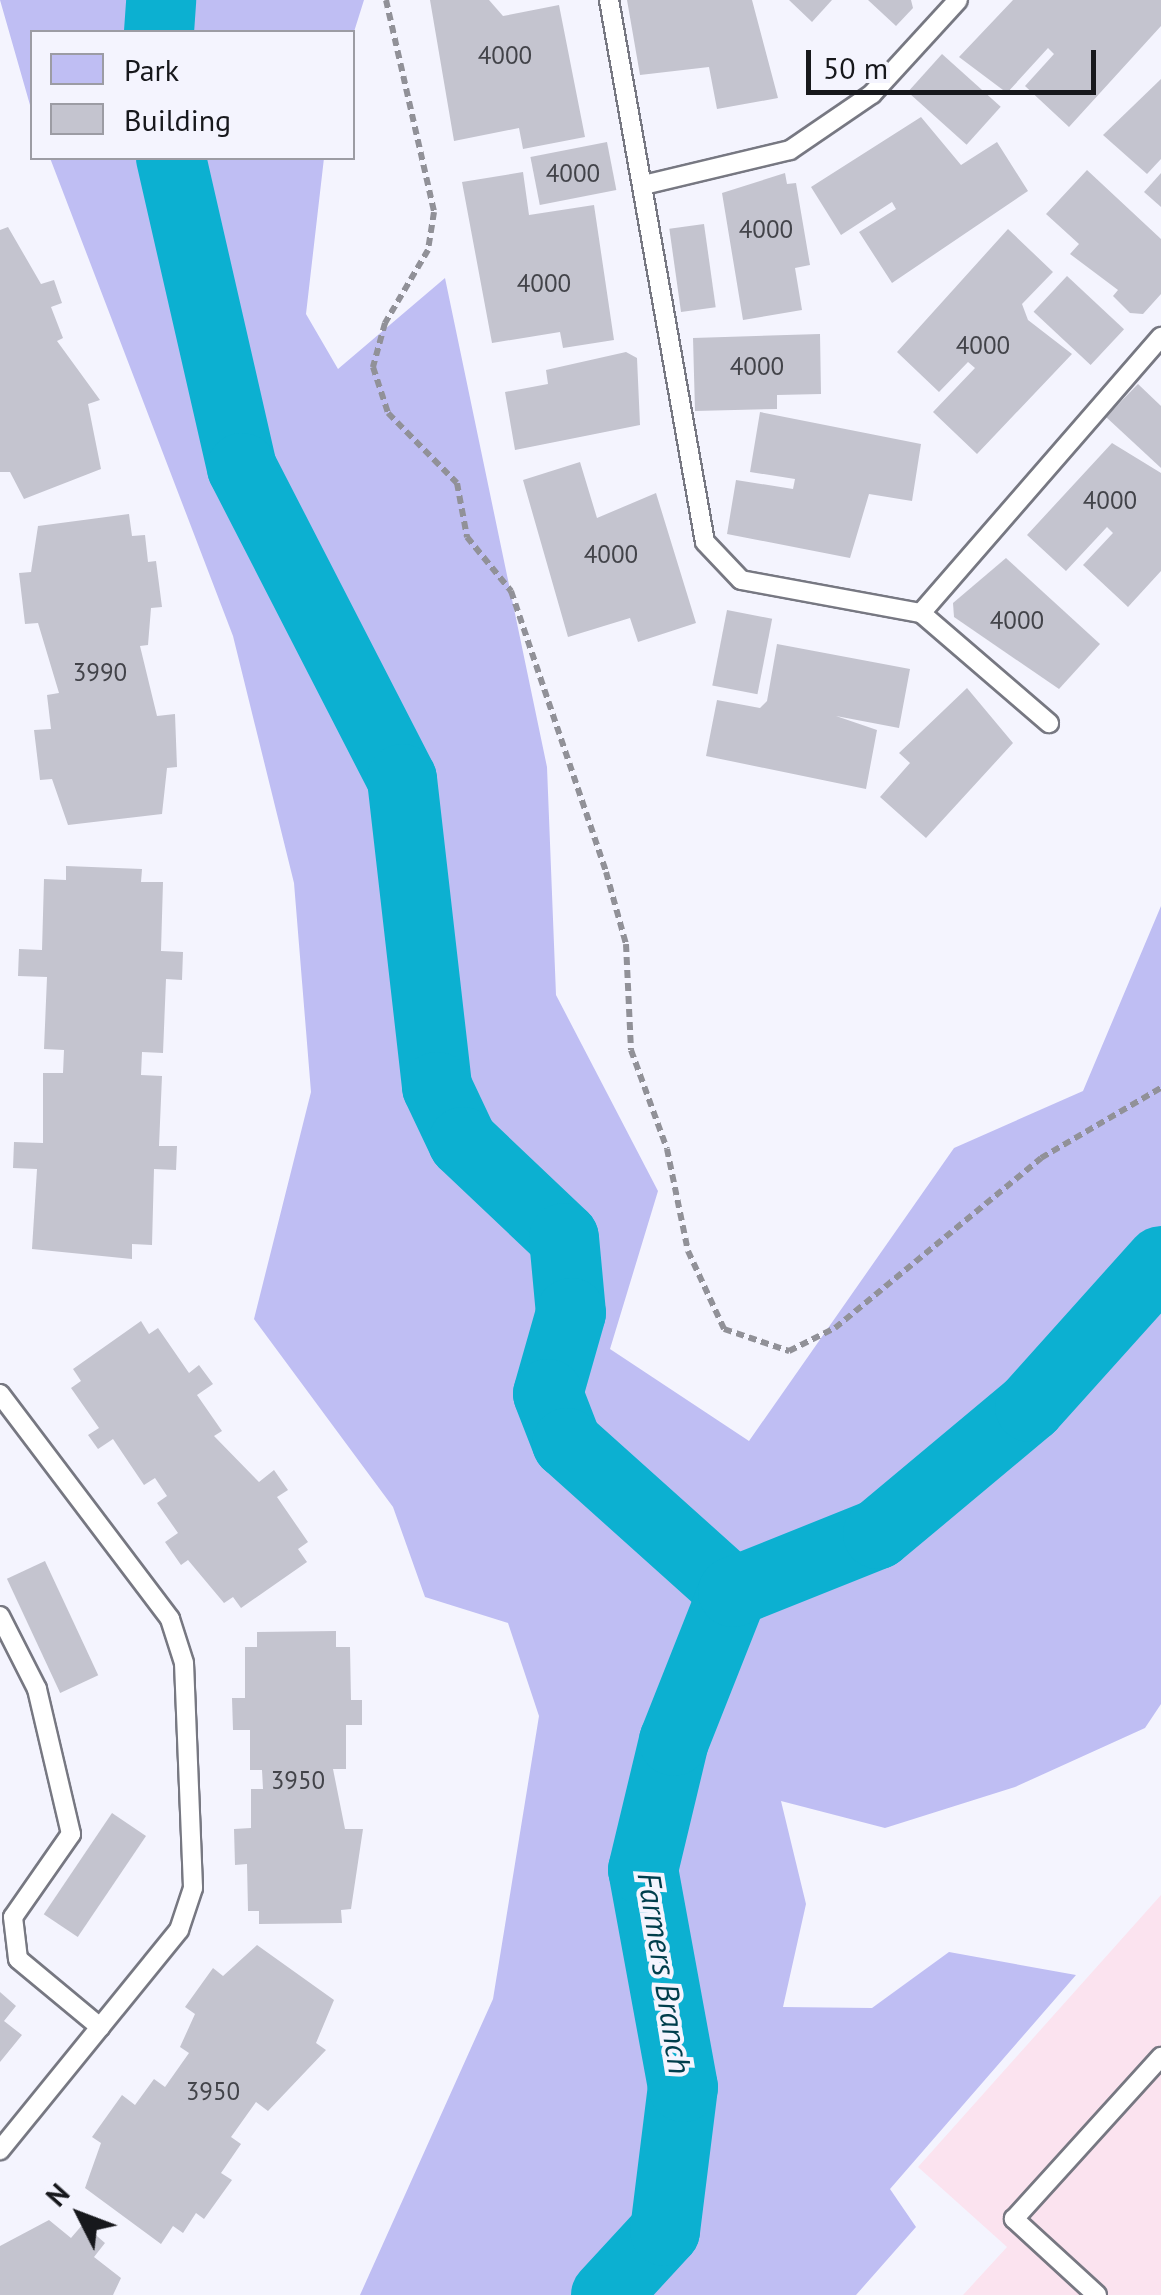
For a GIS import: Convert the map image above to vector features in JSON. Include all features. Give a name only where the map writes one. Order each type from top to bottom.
[{"type":"lane","points":[[609,0],[705,542],[740,580],[921,613],[1049,723]]},
{"type":"lane","points":[[644,185],[790,150],[872,94],[958,0]]},
{"type":"lane","points":[[921,613],[1161,337]]},
{"type":"lane","points":[[0,2150],[178,1930],[194,1888],[184,1663],[170,1619],[2,1402]]},
{"type":"lane","points":[[0,1616],[37,1689],[71,1834],[13,1917],[18,1960],[100,2026]]},
{"type":"lane","points":[[1097,2295],[1014,2219],[1161,2057]]},
{"type":"path","points":[[386,0],[434,212],[428,250],[385,324],[373,366],[388,413],[457,483],[467,537],[512,590],[606,872],[626,944],[631,1050],[667,1150],[688,1251],[724,1329],[789,1351],[835,1328],[1040,1158],[1161,1088]]},
{"type":"shaded area","points":[[1161,1895],[1161,2295],[963,2295],[1007,2247],[918,2167]]},
{"type":"green space","points":[[0,0],[364,0],[355,30],[30,30],[30,105]]},
{"type":"green space","points":[[51,160],[324,160],[306,314],[338,369],[445,278],[547,767],[556,995],[658,1191],[610,1349],[749,1441],[954,1148],[1083,1091],[1161,906],[1161,1704],[1145,1728],[1015,1787],[885,1828],[781,1801],[806,1904],[783,2007],[872,2008],[949,1952],[1076,1975],[890,2189],[916,2227],[856,2295],[360,2295],[493,1999],[539,1716],[508,1623],[425,1597],[393,1507],[254,1319],[311,1092],[294,883],[233,636]]},
{"type":"building","points":[[430,0],[489,0],[503,16],[559,5],[585,137],[523,149],[519,128],[454,141]]},
{"type":"building","points":[[627,0],[752,0],[778,98],[717,109],[709,67],[640,75]]},
{"type":"building","points":[[789,0],[832,0],[812,22]]},
{"type":"building","points":[[868,0],[911,0],[913,8],[896,26]]},
{"type":"building","points":[[1013,0],[1161,0],[1161,26],[1069,127],[1025,86],[1054,54],[1048,48],[1007,93],[959,57]]},
{"type":"building","points":[[942,54],[1001,107],[967,145],[908,92]]},
{"type":"building","points":[[1161,79],[1161,159],[1147,174],[1103,135]]},
{"type":"building","points":[[921,117],[961,165],[997,142],[1028,191],[892,283],[859,232],[896,209],[892,202],[841,235],[811,187]]},
{"type":"building","points":[[607,142],[616,190],[540,205],[530,157]]},
{"type":"building","points":[[1087,170],[1161,239],[1161,294],[1143,314],[1130,313],[1113,296],[1118,290],[1070,254],[1079,244],[1046,214]]},
{"type":"building","points":[[523,172],[529,215],[594,205],[614,340],[563,348],[560,332],[492,343],[462,182]]},
{"type":"building","points":[[785,173],[787,184],[796,183],[810,265],[795,268],[802,310],[743,320],[722,193]]},
{"type":"building","points":[[1161,173],[1161,207],[1144,192]]},
{"type":"building","points":[[704,224],[716,307],[681,312],[669,229]]},
{"type":"building","points":[[8,227],[41,284],[54,280],[62,303],[51,307],[63,338],[57,341],[100,400],[88,404],[101,469],[24,499],[10,472],[0,472],[0,230]]},
{"type":"building","points":[[1008,229],[1053,272],[1022,304],[1028,320],[1072,354],[977,454],[933,412],[975,368],[968,362],[939,392],[897,352]]},
{"type":"building","points":[[1067,276],[1124,329],[1091,365],[1034,312]]},
{"type":"building","points":[[820,334],[821,394],[777,395],[777,409],[695,411],[693,338]]},
{"type":"building","points":[[626,352],[637,358],[640,425],[515,450],[505,392],[548,384],[546,370]]},
{"type":"building","points":[[1138,384],[1161,406],[1161,468],[1106,417]]},
{"type":"building","points":[[760,412],[921,444],[912,501],[869,494],[850,558],[727,534],[736,480],[793,489],[795,479],[750,472]]},
{"type":"building","points":[[1112,443],[1161,473],[1161,571],[1128,607],[1083,565],[1113,533],[1107,527],[1066,571],[1027,535]]},
{"type":"building","points":[[580,462],[597,518],[656,493],[696,623],[638,642],[630,618],[568,637],[523,480]]},
{"type":"building","points":[[129,514],[132,536],[145,535],[148,562],[156,561],[162,607],[151,608],[148,645],[140,646],[157,716],[175,714],[177,767],[167,768],[162,814],[68,825],[52,779],[40,780],[34,730],[51,729],[47,695],[59,693],[38,623],[25,624],[19,573],[31,572],[38,526]]},
{"type":"building","points":[[1006,558],[1100,644],[1059,689],[954,617],[953,603]]},
{"type":"building","points":[[727,610],[772,619],[757,694],[712,686]]},
{"type":"building","points":[[777,644],[910,669],[899,728],[836,716],[877,730],[866,789],[706,756],[717,700],[760,708],[767,701]]},
{"type":"building","points":[[967,688],[1013,743],[926,838],[880,797],[910,763],[899,753]]},
{"type":"building","points":[[66,866],[142,869],[141,882],[163,882],[161,951],[183,952],[182,980],[166,979],[163,1053],[142,1052],[141,1075],[162,1076],[159,1146],[177,1146],[176,1170],[154,1169],[152,1245],[132,1244],[132,1259],[32,1249],[37,1169],[13,1168],[14,1142],[43,1143],[43,1073],[63,1073],[64,1050],[44,1049],[47,977],[18,976],[19,949],[42,950],[44,879],[66,880]]},
{"type":"building","points":[[141,1321],[149,1334],[158,1328],[189,1373],[199,1365],[213,1384],[197,1395],[222,1431],[214,1436],[259,1482],[274,1470],[288,1490],[277,1497],[308,1542],[298,1549],[307,1562],[241,1608],[233,1597],[224,1603],[188,1560],[181,1565],[165,1542],[178,1533],[157,1503],[167,1496],[155,1478],[144,1485],[113,1439],[98,1449],[88,1435],[99,1428],[71,1388],[81,1381],[73,1369]]},
{"type":"building","points":[[45,1561],[98,1675],[60,1693],[7,1579]]},
{"type":"building","points":[[336,1631],[336,1647],[350,1647],[351,1700],[362,1700],[362,1725],[346,1725],[346,1769],[333,1769],[345,1829],[363,1829],[351,1909],[341,1910],[342,1923],[259,1924],[259,1911],[248,1911],[247,1864],[235,1865],[234,1829],[251,1828],[251,1789],[263,1789],[262,1770],[250,1770],[250,1730],[233,1730],[232,1698],[245,1698],[245,1647],[257,1647],[257,1632]]},
{"type":"building","points":[[112,1813],[146,1836],[78,1937],[44,1914]]},
{"type":"building","points":[[257,1945],[334,2000],[316,2043],[326,2050],[268,2111],[256,2102],[231,2137],[241,2144],[221,2173],[232,2180],[204,2219],[196,2213],[183,2233],[173,2226],[161,2244],[85,2188],[101,2143],[92,2137],[122,2095],[135,2105],[154,2079],[165,2087],[189,2053],[180,2047],[195,2014],[185,2007],[213,1968],[223,1976]]},
{"type":"building","points":[[0,1992],[16,2006],[4,2021],[22,2035],[0,2062]]},
{"type":"building","points":[[49,2220],[71,2238],[83,2224],[105,2243],[94,2257],[121,2278],[113,2295],[0,2295],[0,2246]]},
{"type":"waterway","points":[[159,30],[161,0]]},
{"type":"waterway","points":[[171,160],[242,468],[402,779],[437,1087],[463,1142],[564,1238],[571,1313],[548,1394],[567,1443],[733,1592]]},
{"type":"waterway","name":"Farmers Branch","points":[[606,2295],[665,2231],[683,2087],[643,1870],[674,1741],[733,1592],[878,1534],[1030,1407],[1161,1261]]}]
